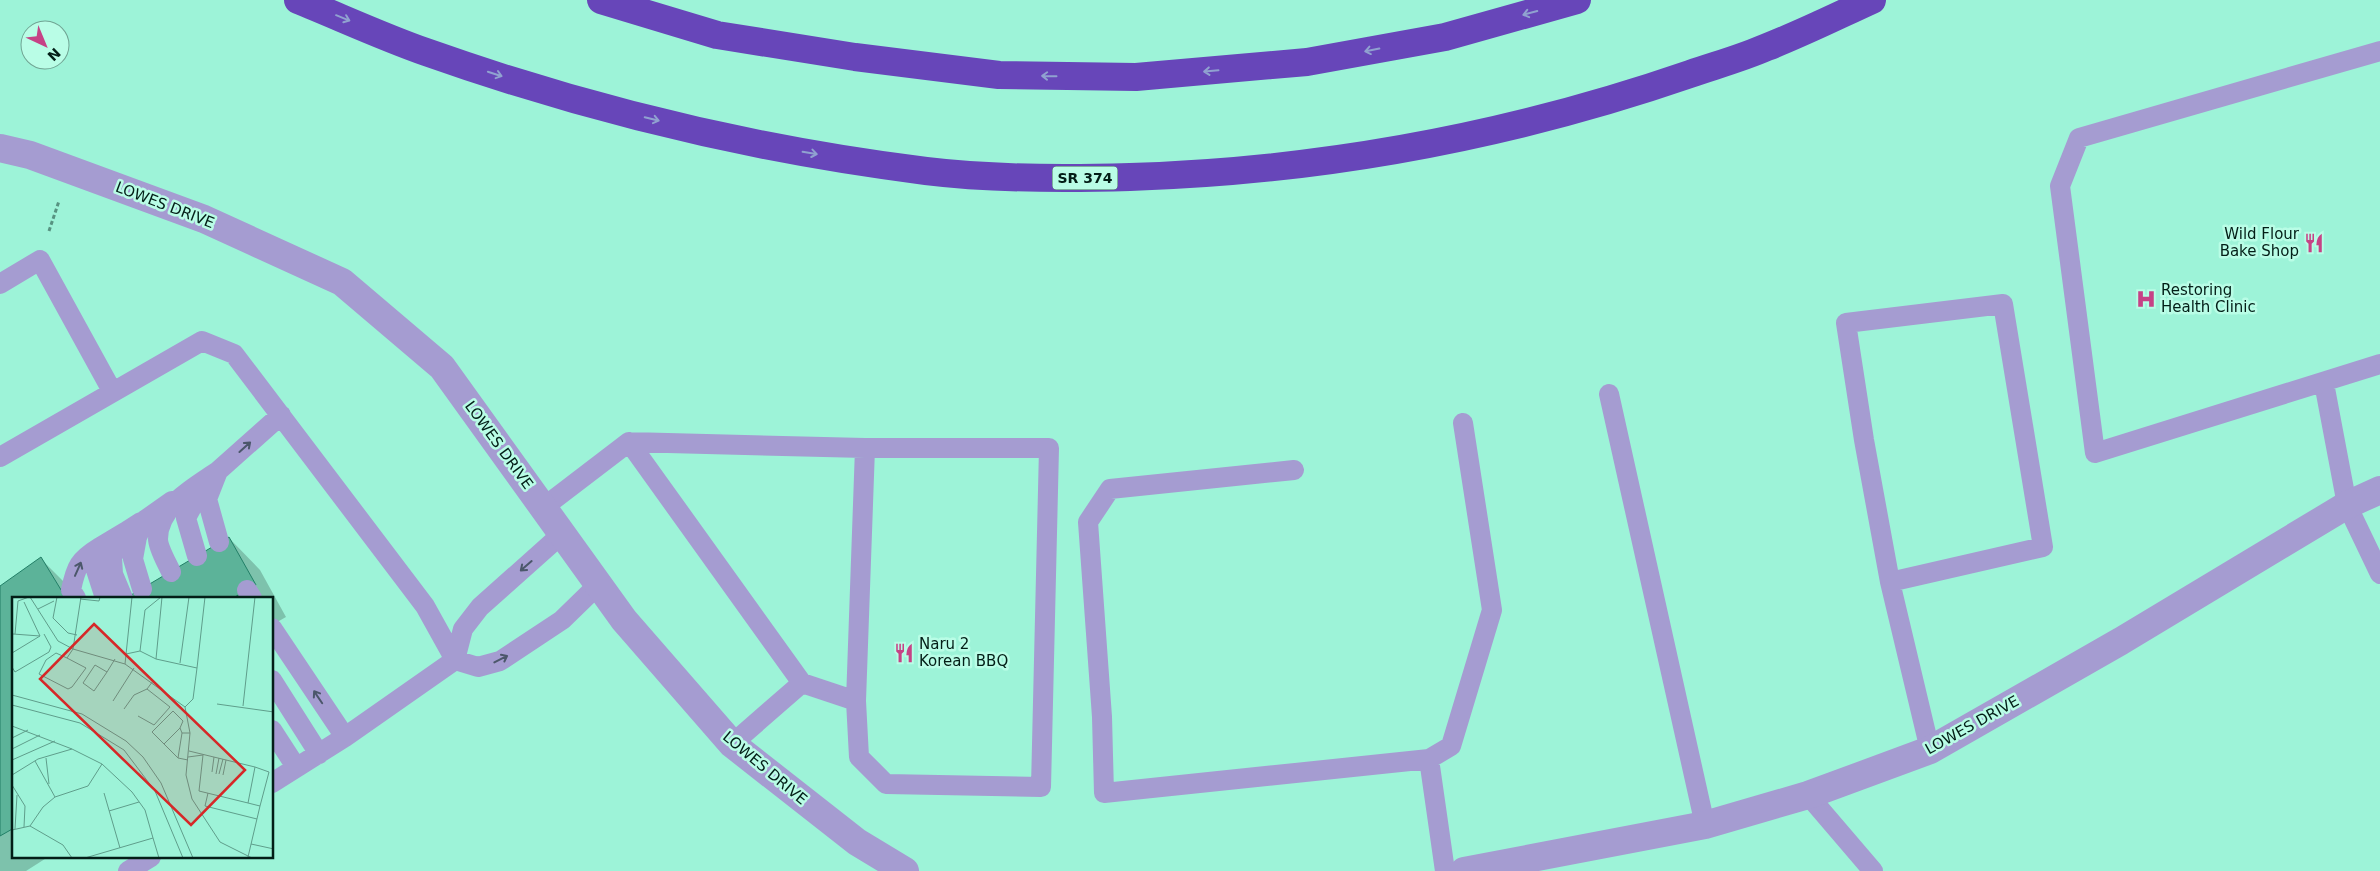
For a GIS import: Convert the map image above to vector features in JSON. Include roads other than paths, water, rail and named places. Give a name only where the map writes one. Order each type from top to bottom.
[{"type":"highway","name":"SR 374","points":[[298,0],[425,52],[576,100],[699,131],[798,151],[930,172],[1065,179],[1197,175],[1226,172],[1348,158],[1483,134],[1615,100],[1768,48],[1872,0]]},
{"type":"highway","points":[[601,0],[717,35],[855,58],[999,75],[1136,77],[1308,62],[1445,37],[1577,0]]},
{"type":"street","name":"LOWES DRIVE","points":[[0,148],[30,155],[204,219],[342,282],[442,367],[624,620],[732,744],[857,842],[905,871]]},
{"type":"street","name":"LOWES DRIVE","points":[[1464,871],[1705,825],[1808,796],[1930,750],[2121,641],[2348,505],[2380,490]]},
{"type":"lane","points":[[2380,50],[2079,138],[2060,186],[2095,453],[2380,364]]},
{"type":"lane","points":[[0,284],[40,260],[112,391]]},
{"type":"lane","points":[[1890,582],[2043,548],[2003,304],[1846,323],[1864,440],[1890,582],[1930,750]]},
{"type":"lane","points":[[0,457],[202,341],[234,354],[425,606],[455,660],[478,668],[500,660],[562,620],[599,584]]},
{"type":"lane","points":[[2324,383],[2348,505],[2380,574]]},
{"type":"lane","points":[[1609,394],[1705,825]]},
{"type":"lane","points":[[75,597],[71,590],[75,571],[83,558],[145,520],[218,471],[281,415]]},
{"type":"lane","points":[[1294,470],[1110,489],[1088,522],[1102,717],[1104,793],[1429,759],[1451,746],[1492,610],[1463,423]]},
{"type":"lane","points":[[629,442],[802,682],[856,701]]},
{"type":"lane","points":[[544,507],[629,442],[865,448],[1049,448],[1041,787],[886,784],[859,756],[856,701],[865,448]]},
{"type":"lane","points":[[218,471],[207,499],[219,542]]},
{"type":"lane","points":[[197,556],[186,518],[199,494],[218,471]]},
{"type":"lane","points":[[171,572],[158,540],[164,517],[183,494]]},
{"type":"lane","points":[[142,589],[133,559],[137,537],[145,520]]},
{"type":"lane","points":[[122,597],[113,574],[112,557],[127,531]]},
{"type":"lane","points":[[274,782],[346,737],[455,660],[463,628],[480,607],[562,533]]},
{"type":"lane","points":[[100,548],[94,567],[105,597]]},
{"type":"lane","points":[[274,631],[346,737]]},
{"type":"lane","points":[[732,744],[802,682]]},
{"type":"lane","points":[[274,683],[319,754]]},
{"type":"lane","points":[[274,733],[296,767]]},
{"type":"lane","points":[[1429,759],[1445,871]]},
{"type":"lane","points":[[1808,796],[1873,871]]},
{"type":"lane","points":[[128,871],[149,858]]},
{"type":"place","name":"Wild Flour Bake Shop","points":[[2314,243]]},
{"type":"place","name":"Restoring Health Clinic","points":[[2146,299]]},
{"type":"place","name":"Naru 2 Korean BBQ","points":[[904,653]]}]
